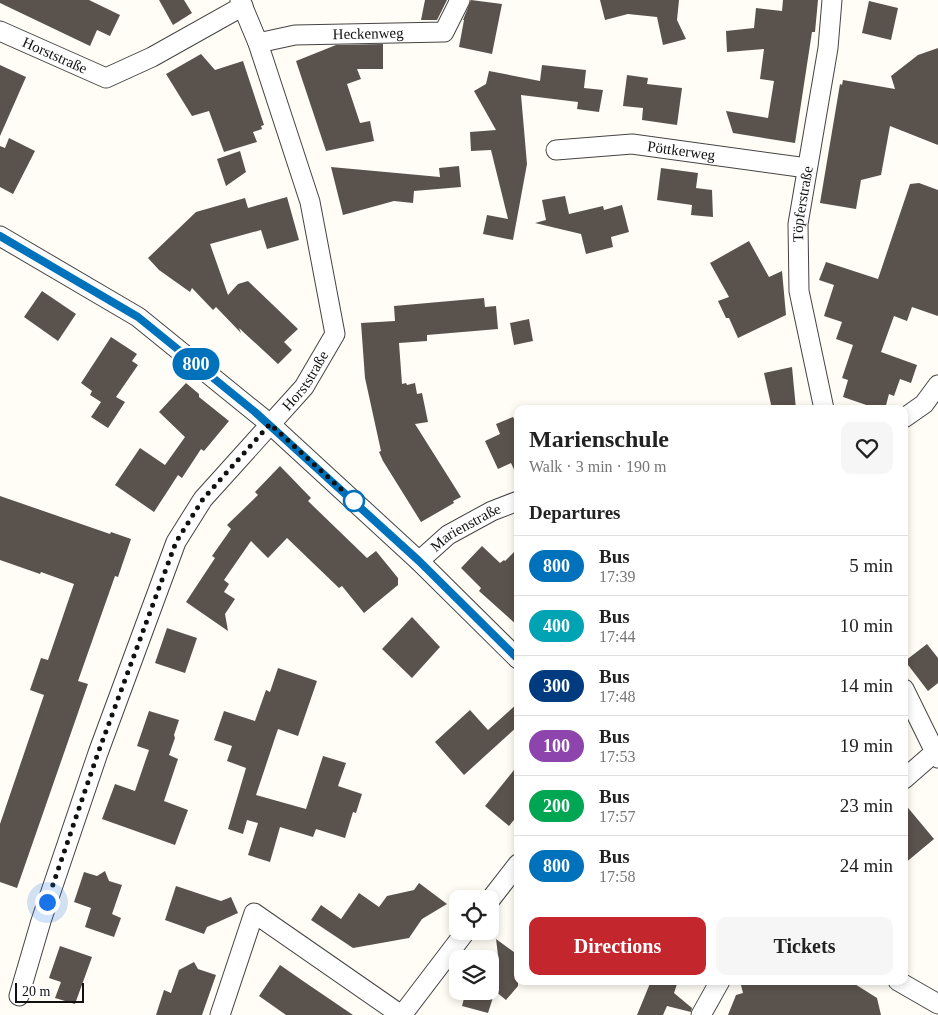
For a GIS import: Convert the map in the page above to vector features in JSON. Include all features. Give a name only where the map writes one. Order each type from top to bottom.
[{"type":"street","name":"Heckenweg","points":[[258,44],[296,35],[444,32],[460,0]]},
{"type":"street","name":"Töpferstraße","points":[[823,405],[800,291],[798,224],[828,48],[832,0]]},
{"type":"street","name":"Horststraße","points":[[0,31],[106,78],[152,57],[242,3],[258,44],[310,202],[335,334],[304,387],[270,424],[419,561],[514,655]]},
{"type":"street","name":"Pöttkerweg","points":[[556,150],[632,144],[807,168]]},
{"type":"street","points":[[0,236],[138,317],[270,424],[203,499],[176,542],[98,753],[41,921],[19,996]]},
{"type":"street","points":[[908,415],[924,404],[938,385]]},
{"type":"street","name":"Marienstraße","points":[[419,561],[448,535],[492,511],[514,503]]},
{"type":"street","points":[[908,697],[937,755],[908,776]]},
{"type":"street","points":[[498,890],[514,869]]},
{"type":"street","points":[[220,1015],[254,913],[402,1015],[459,940]]},
{"type":"street","points":[[701,1015],[718,985]]},
{"type":"street","points":[[905,985],[938,1004]]},
{"type":"building","points":[[0,0],[89,0],[120,15],[110,36],[97,30],[90,46],[0,3]]},
{"type":"building","points":[[159,0],[184,0],[192,13],[173,25]]},
{"type":"building","points":[[425,0],[447,0],[437,20],[421,20]]},
{"type":"building","points":[[471,0],[502,4],[492,54],[459,47],[463,20]]},
{"type":"building","points":[[600,0],[679,0],[677,20],[686,39],[663,45],[657,17],[628,14],[605,20]]},
{"type":"building","points":[[783,0],[818,0],[815,32],[812,32],[795,143],[733,133],[726,111],[768,118],[774,81],[760,79],[764,49],[727,52],[726,31],[754,28],[756,8],[782,11]]},
{"type":"building","points":[[869,1],[898,8],[891,40],[862,33]]},
{"type":"building","points":[[383,44],[383,69],[357,69],[361,79],[347,84],[360,123],[370,121],[374,141],[326,151],[296,61],[336,45]]},
{"type":"building","points":[[938,48],[938,145],[890,126],[881,175],[861,180],[856,209],[820,203],[840,84],[842,85],[843,80],[895,89],[891,76],[918,55]]},
{"type":"building","points":[[201,54],[215,70],[243,61],[264,125],[261,126],[262,129],[253,132],[257,142],[224,152],[209,111],[192,116],[166,74]]},
{"type":"building","points":[[0,65],[26,77],[0,136]]},
{"type":"building","points":[[542,65],[586,70],[584,88],[603,90],[599,112],[577,109],[578,102],[521,95],[527,164],[513,240],[483,234],[487,215],[508,219],[491,150],[471,151],[470,132],[496,130],[474,91],[486,84],[489,71],[540,81]]},
{"type":"building","points":[[627,75],[648,78],[647,84],[682,88],[677,125],[642,120],[643,108],[623,106]]},
{"type":"building","points":[[9,138],[35,151],[13,194],[0,187],[0,146],[5,148]]},
{"type":"building","points":[[240,151],[246,172],[226,186],[217,159]]},
{"type":"building","points":[[459,166],[461,187],[414,191],[413,203],[394,201],[343,215],[331,167],[440,177],[439,168]]},
{"type":"building","points":[[661,168],[698,173],[696,188],[712,190],[713,217],[691,215],[692,205],[657,200]]},
{"type":"building","points":[[919,183],[938,190],[938,316],[912,307],[907,321],[894,316],[881,352],[917,365],[911,383],[900,379],[894,396],[889,394],[886,405],[866,405],[843,397],[848,380],[842,378],[853,345],[836,339],[842,322],[824,316],[834,285],[819,280],[826,262],[878,279],[910,184]]},
{"type":"building","points":[[565,196],[569,214],[603,206],[604,210],[622,205],[629,232],[611,237],[613,247],[586,254],[581,234],[535,223],[546,220],[542,200]]},
{"type":"building","points":[[287,197],[299,240],[267,249],[261,230],[210,244],[228,295],[238,284],[248,281],[298,329],[284,342],[292,350],[278,364],[239,328],[241,333],[216,307],[213,310],[192,288],[190,292],[159,270],[148,258],[196,212],[245,198],[248,208]]},
{"type":"building","points":[[749,241],[769,277],[782,271],[786,315],[738,338],[729,318],[726,318],[718,301],[729,297],[710,263]]},
{"type":"building","points":[[42,291],[76,314],[58,341],[24,317]]},
{"type":"building","points":[[484,298],[485,307],[496,306],[498,329],[427,335],[427,341],[399,343],[402,384],[415,383],[417,394],[422,393],[428,422],[415,424],[461,497],[421,522],[379,452],[381,451],[365,378],[361,323],[395,321],[394,306]]},
{"type":"building","points":[[529,319],[533,341],[514,345],[510,323]]},
{"type":"building","points":[[111,337],[137,354],[132,361],[138,365],[116,397],[125,402],[108,428],[91,417],[101,402],[90,395],[92,391],[81,383]]},
{"type":"building","points":[[792,367],[796,405],[771,405],[764,373]]},
{"type":"building","points":[[186,383],[199,394],[199,397],[229,421],[204,451],[201,449],[182,478],[178,475],[154,512],[115,485],[140,448],[165,465],[185,437],[159,412]]},
{"type":"building","points":[[513,417],[514,419],[514,470],[511,463],[498,469],[485,441],[500,434],[496,424]]},
{"type":"building","points":[[280,466],[311,498],[308,501],[367,558],[376,551],[398,578],[398,585],[364,613],[342,586],[339,588],[287,538],[268,558],[251,541],[224,580],[229,584],[224,592],[235,599],[225,614],[228,631],[186,602],[215,558],[212,556],[231,529],[227,525],[258,495],[255,492]]},
{"type":"building","points":[[0,496],[110,534],[111,532],[131,539],[118,577],[115,576],[78,681],[88,684],[17,888],[0,882],[0,824],[44,695],[30,690],[41,658],[48,660],[74,584],[0,560]]},
{"type":"building","points":[[482,546],[500,563],[505,561],[514,552],[514,622],[479,591],[481,588],[461,568]]},
{"type":"building","points":[[412,617],[440,647],[412,678],[382,649]]},
{"type":"building","points":[[167,628],[197,638],[185,673],[155,663]]},
{"type":"building","points":[[927,644],[938,658],[938,683],[928,691],[908,665],[908,659]]},
{"type":"building","points":[[278,668],[317,681],[298,736],[278,729],[256,795],[306,809],[323,756],[346,763],[338,786],[362,794],[356,813],[353,812],[345,838],[316,829],[313,837],[280,827],[270,862],[248,855],[258,823],[247,820],[243,834],[228,829],[246,768],[227,761],[232,746],[214,740],[224,711],[255,721],[266,690],[270,692]]},
{"type":"building","points":[[514,707],[514,730],[464,775],[435,742],[470,710],[488,730]]},
{"type":"building","points":[[149,711],[179,720],[169,755],[178,759],[164,801],[188,810],[175,845],[102,819],[115,784],[135,791],[149,750],[137,746]]},
{"type":"building","points":[[514,770],[514,820],[509,826],[485,806]]},
{"type":"building","points":[[908,808],[934,839],[908,861]]},
{"type":"building","points":[[105,871],[109,881],[122,885],[112,914],[121,918],[114,937],[85,927],[91,908],[74,902],[84,872],[97,876]]},
{"type":"building","points":[[419,883],[447,904],[422,919],[409,938],[353,948],[311,920],[321,905],[341,919],[359,893],[379,907],[387,896],[414,890]]},
{"type":"building","points":[[176,886],[221,901],[231,897],[238,913],[207,927],[204,934],[165,920]]},
{"type":"building","points":[[496,940],[514,952],[514,985],[518,986],[506,1000],[499,994],[499,950],[497,950]]},
{"type":"building","points":[[60,946],[92,957],[75,1004],[55,998],[61,982],[49,978]]},
{"type":"building","points":[[194,962],[198,969],[216,975],[202,1015],[156,1015],[164,990],[171,993],[179,970]]},
{"type":"building","points":[[280,965],[353,1015],[286,1015],[259,996]]},
{"type":"building","points":[[649,985],[677,985],[674,993],[692,1008],[691,1012],[667,1006],[663,1015],[637,1015]]},
{"type":"building","points":[[741,985],[856,985],[877,998],[881,1015],[728,1015],[736,995],[743,993]]},
{"type":"building","points":[[464,1000],[492,1000],[488,1013],[462,1006]]},
{"type":"bus line","name":"800","points":[[0,236],[138,317],[270,424],[419,561],[514,655]]},
{"type":"route","points":[[47,902],[98,753],[176,542],[203,499],[270,424],[354,501]]}]
